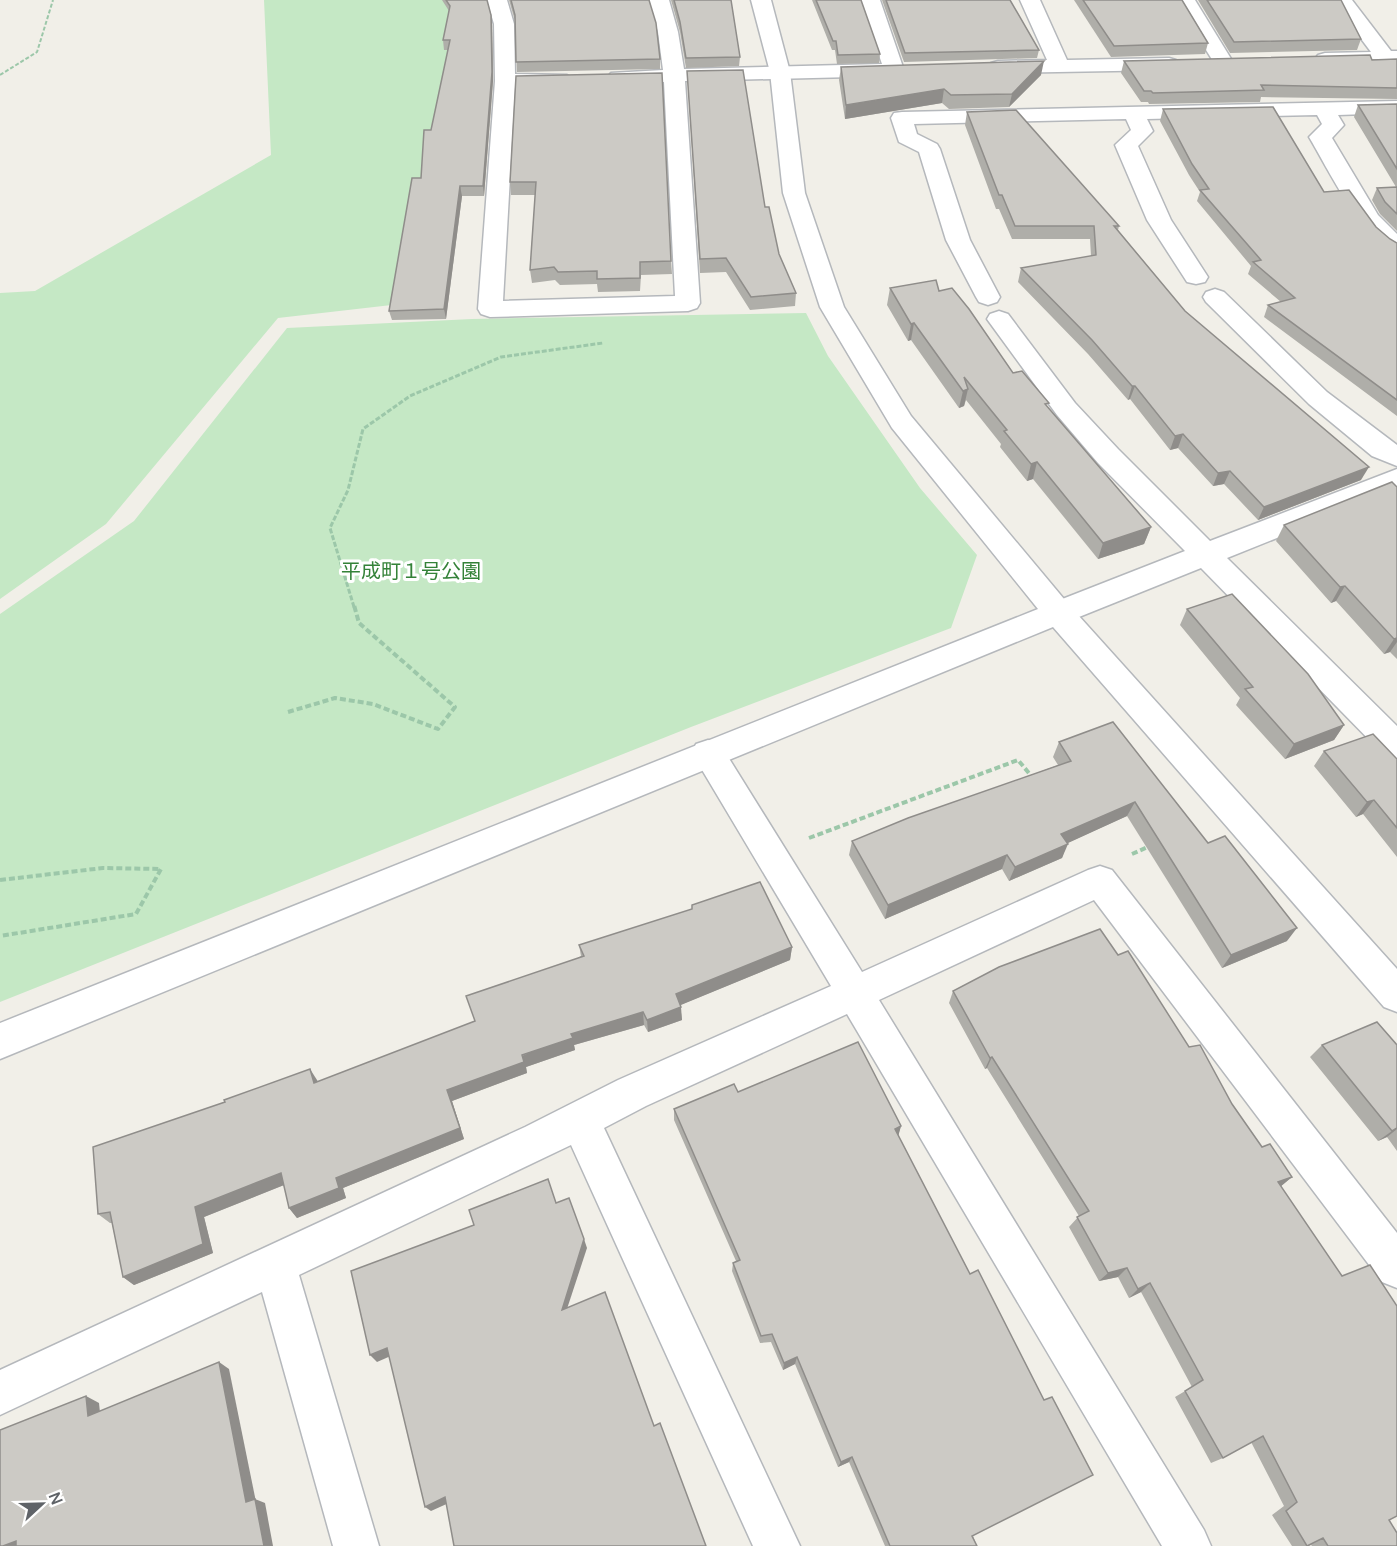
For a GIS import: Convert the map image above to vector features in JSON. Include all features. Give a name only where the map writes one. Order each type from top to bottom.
[{"type":"street","points":[[496,0],[504,24],[505,81],[490,309],[688,303],[673,75],[668,32],[659,0]]},
{"type":"street","points":[[761,0],[780,72],[794,193],[832,307],[901,422],[1058,613],[1397,995]]},
{"type":"street","points":[[870,0],[905,86],[902,118],[907,137],[929,148],[958,240],[994,308],[1066,409],[1108,456],[1397,747]]},
{"type":"street","points":[[1030,0],[1060,66]]},
{"type":"street","points":[[1185,0],[1223,62]]},
{"type":"street","points":[[1342,0],[1391,57]]},
{"type":"street","points":[[1301,60],[1391,57]]},
{"type":"street","points":[[980,68],[1246,62]]},
{"type":"street","points":[[505,81],[780,72],[905,86],[944,117],[1108,132],[1142,131],[1134,113]]},
{"type":"street","points":[[1108,132],[1134,113],[1397,107]]},
{"type":"street","points":[[1320,137],[1333,125],[1323,108]]},
{"type":"street","points":[[1284,109],[1293,126],[1320,137],[1369,219],[1397,248]]},
{"type":"street","points":[[929,148],[949,134],[944,117]]},
{"type":"street","points":[[1108,132],[1159,220],[1196,277],[1189,282],[1190,289],[1203,296],[1215,297],[1318,398],[1382,449],[1397,457]]},
{"type":"street","points":[[0,1041],[708,753],[1397,479]]},
{"type":"street","points":[[708,753],[1188,1546]]},
{"type":"street","points":[[0,1393],[580,1121],[632,1093],[1100,881],[1397,1267]]},
{"type":"street","points":[[580,1121],[777,1546]]},
{"type":"street","points":[[275,1264],[356,1546]]},
{"type":"path","points":[[0,75],[37,52],[53,0]]},
{"type":"path","points":[[288,712],[335,698],[373,704],[438,729],[455,707],[359,623],[341,570],[330,528],[348,490],[363,429],[410,396],[501,357],[605,342]]},
{"type":"path","points":[[769,854],[1018,760],[1041,787]]},
{"type":"path","points":[[1100,881],[1122,858],[1153,844]]},
{"type":"path","points":[[0,880],[103,868],[161,869],[136,914],[0,936]]},
{"type":"green space","points":[[264,0],[493,0],[476,84],[444,299],[278,318],[106,524],[0,599],[0,293],[35,291],[271,155]]},
{"type":"green space","name":"平成町１号公園","points":[[806,313],[828,356],[920,488],[977,555],[951,628],[691,727],[0,1002],[0,614],[134,521],[287,328],[472,319]]},
{"type":"building","points":[[446,0],[487,0],[491,15],[492,72],[483,186],[460,186],[444,309],[389,311],[412,178],[421,178],[424,130],[431,130],[450,40],[443,40],[450,6]]},
{"type":"building","points":[[511,0],[649,0],[656,23],[660,59],[516,62],[515,15]]},
{"type":"building","points":[[674,0],[731,0],[740,57],[686,58]]},
{"type":"building","points":[[816,0],[861,0],[880,54],[838,55],[836,41],[833,41]]},
{"type":"building","points":[[886,0],[1010,0],[1039,50],[905,53]]},
{"type":"building","points":[[1083,0],[1182,0],[1208,43],[1114,46]]},
{"type":"building","points":[[1207,0],[1341,0],[1361,39],[1234,42]]},
{"type":"building","points":[[1370,55],[1372,60],[1397,59],[1397,88],[1261,85],[1264,90],[1153,93],[1144,91],[1124,61]]},
{"type":"building","points":[[1044,61],[1012,94],[951,95],[944,89],[846,105],[841,67]]},
{"type":"building","points":[[743,70],[765,207],[769,207],[779,254],[796,293],[751,297],[726,258],[700,259],[687,71]]},
{"type":"building","points":[[662,73],[671,261],[640,262],[640,278],[597,279],[597,271],[558,272],[554,267],[530,270],[536,182],[510,182],[516,76]]},
{"type":"building","points":[[1397,104],[1397,169],[1358,105]]},
{"type":"building","points":[[1273,107],[1324,192],[1349,190],[1376,227],[1397,243],[1397,400],[1268,305],[1295,298],[1253,262],[1261,260],[1200,190],[1209,189],[1192,164],[1163,109]]},
{"type":"building","points":[[1016,110],[1119,226],[1114,226],[1185,311],[1369,467],[1264,507],[1230,471],[1218,473],[1183,434],[1175,436],[1135,386],[1132,386],[1092,340],[1021,268],[1096,255],[1094,226],[1015,226],[1002,195],[999,195],[967,112]]},
{"type":"building","points":[[1397,187],[1397,214],[1385,202],[1377,188]]},
{"type":"building","points":[[936,280],[939,291],[952,288],[1013,373],[1022,371],[1049,403],[1045,404],[1151,527],[1103,543],[1037,462],[1031,464],[964,377],[968,389],[963,391],[914,323],[911,324],[890,288]]},
{"type":"building","points":[[1392,482],[1397,487],[1397,638],[1394,639],[1345,586],[1340,587],[1284,525]]},
{"type":"building","points":[[1232,594],[1308,674],[1344,725],[1294,744],[1245,689],[1253,687],[1187,609]]},
{"type":"building","points":[[1113,722],[1208,843],[1225,836],[1297,928],[1231,955],[1135,802],[1061,834],[1068,844],[1015,867],[1007,855],[888,905],[852,841],[908,818],[1071,761],[1059,742]]},
{"type":"building","points":[[1373,734],[1397,759],[1397,828],[1374,800],[1367,802],[1324,751]]},
{"type":"building","points":[[760,882],[792,947],[676,994],[681,1007],[647,1020],[643,1012],[571,1034],[573,1038],[522,1055],[524,1062],[447,1090],[460,1128],[336,1178],[339,1188],[289,1208],[281,1173],[195,1207],[203,1244],[123,1277],[110,1212],[98,1214],[93,1147],[225,1102],[224,1100],[310,1069],[314,1083],[475,1021],[466,996],[584,956],[579,945],[692,909],[692,905]]},
{"type":"building","points":[[1100,929],[1118,955],[1128,951],[1189,1047],[1200,1045],[1232,1104],[1262,1147],[1270,1144],[1292,1177],[1278,1182],[1342,1276],[1370,1265],[1397,1306],[1397,1516],[1389,1520],[1397,1533],[1397,1546],[1328,1546],[1323,1538],[1307,1546],[1286,1511],[1297,1502],[1263,1436],[1223,1458],[1185,1391],[1203,1380],[1150,1283],[1138,1289],[1127,1268],[1108,1273],[1077,1217],[1089,1211],[992,1057],[990,1058],[953,991],[999,967]]},
{"type":"building","points":[[1377,1022],[1397,1045],[1397,1128],[1392,1131],[1322,1045]]},
{"type":"building","points":[[858,1042],[901,1126],[895,1129],[970,1274],[978,1270],[1044,1400],[1052,1397],[1093,1475],[972,1536],[977,1546],[890,1546],[852,1457],[841,1462],[797,1357],[784,1363],[772,1334],[761,1336],[733,1263],[740,1260],[674,1109],[734,1084],[738,1092]]},
{"type":"building","points":[[548,1179],[556,1203],[569,1198],[584,1239],[562,1310],[605,1292],[654,1426],[660,1423],[706,1546],[454,1546],[445,1497],[425,1507],[387,1348],[370,1355],[351,1271],[474,1225],[469,1210]]},
{"type":"building","points":[[219,1362],[246,1502],[255,1499],[264,1546],[16,1546],[16,1541],[0,1546],[0,1430],[86,1396],[88,1416]]}]
